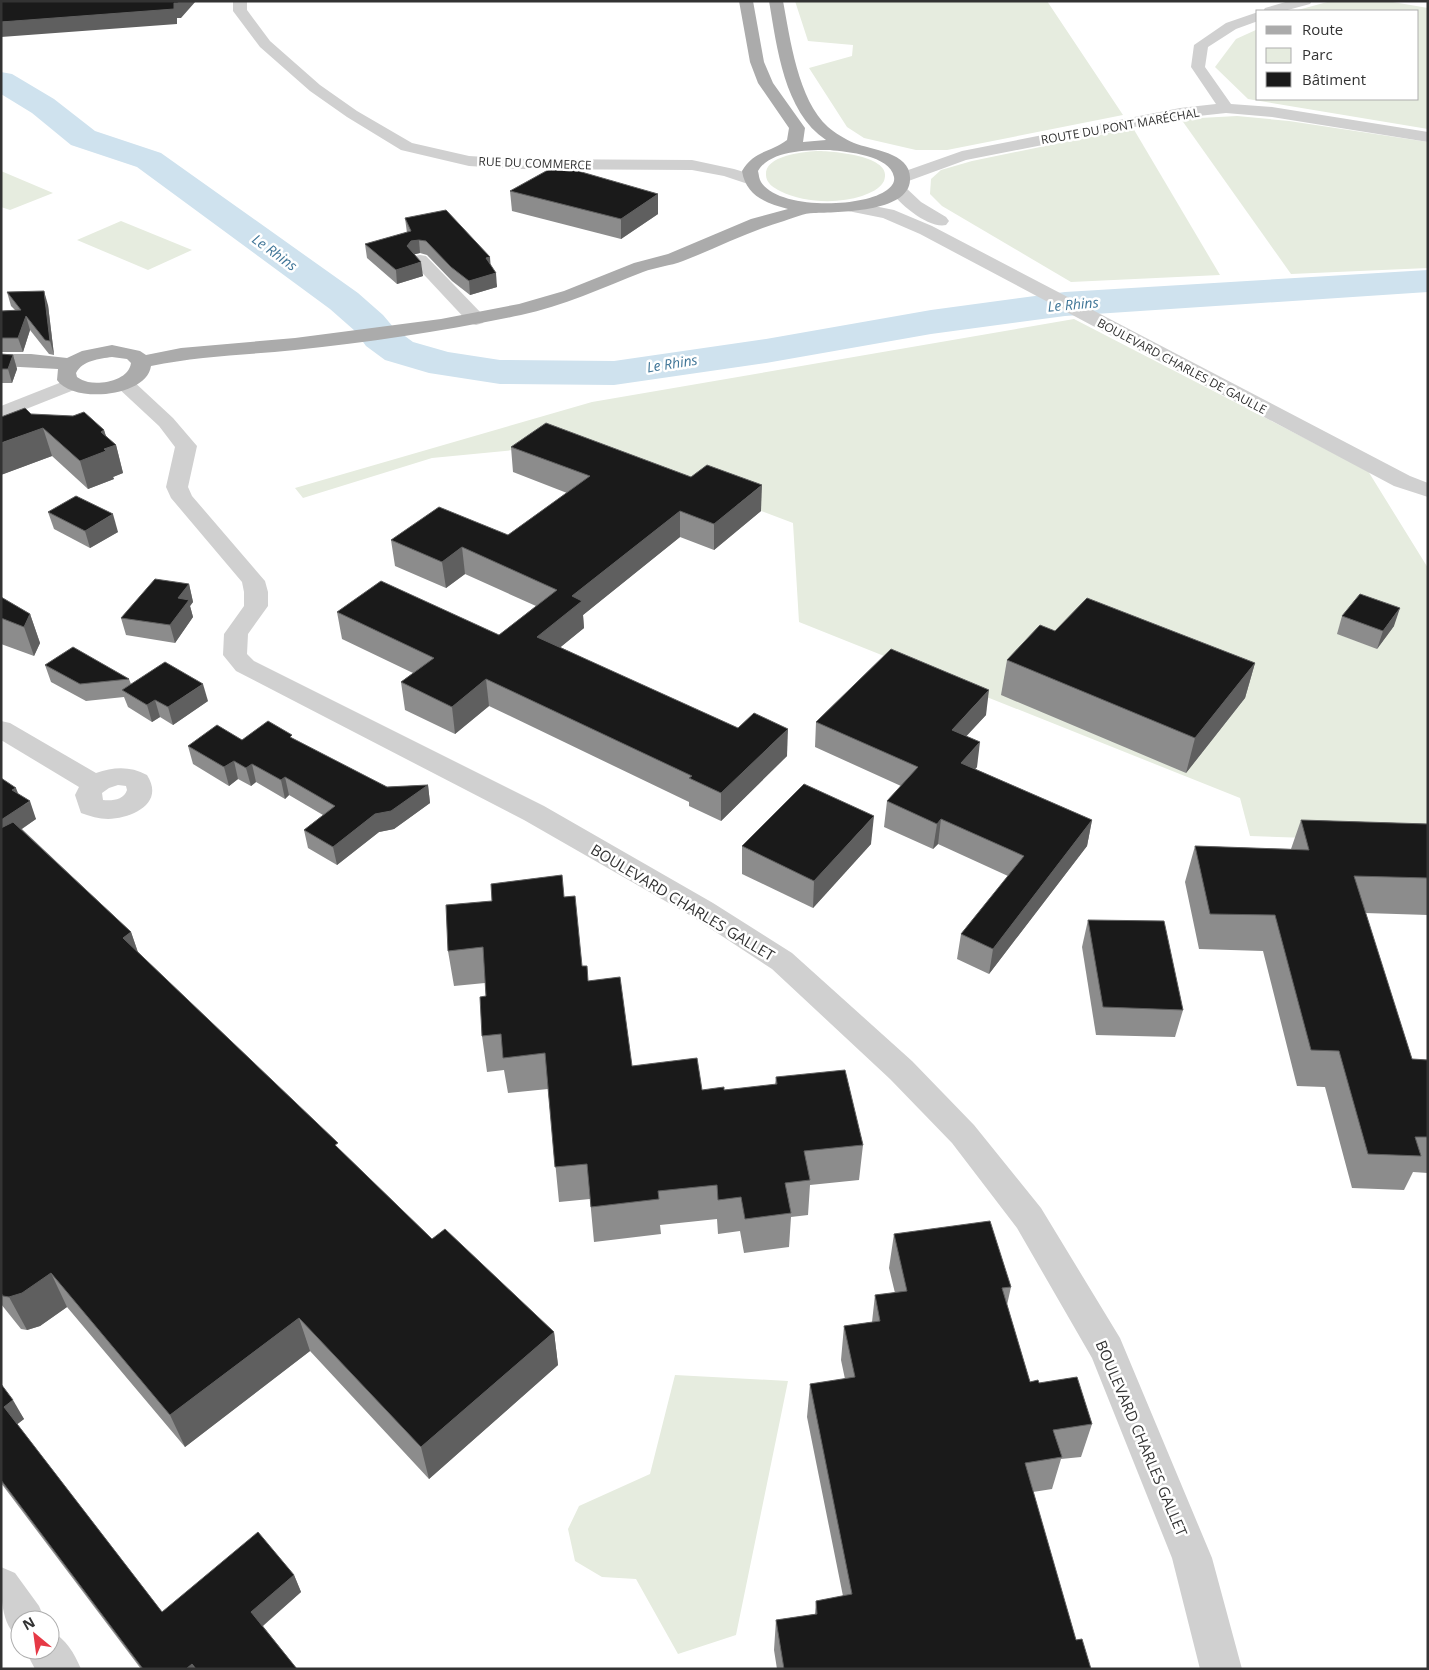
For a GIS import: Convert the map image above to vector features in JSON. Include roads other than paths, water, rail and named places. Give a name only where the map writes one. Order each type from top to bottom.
[{"type":"main road","points":[[746,1],[756,62],[766,83],[797,128],[795,142],[787,149]]},
{"type":"main road","points":[[751,196],[810,208],[854,207],[880,200],[900,184],[895,164],[886,158],[852,147],[830,136],[818,126],[801,99],[790,64],[776,1]]},
{"type":"main road","points":[[640,267],[660,253],[731,220],[751,196],[752,168],[764,157],[787,149],[822,145],[852,147]]},
{"type":"main road","points":[[72,364],[66,375],[67,380],[72,384],[90,389],[113,387],[133,373],[181,354],[295,344],[476,319],[571,295],[640,267],[674,258],[757,223],[810,208]]},
{"type":"main road","points":[[1,360],[31,360],[72,364],[90,355],[112,351],[132,354],[133,373]]},
{"type":"street","name":"RUE DU COMMERCE","points":[[240,1],[240,12],[248,19],[265,44],[315,88],[352,114],[407,147],[469,160],[517,164],[692,165],[764,157]]},
{"type":"street","points":[[248,19],[253,1]]},
{"type":"street","points":[[1274,10],[1305,1]]},
{"type":"street","points":[[1226,108],[1198,67],[1201,45],[1231,26],[1256,17]]},
{"type":"street","name":"ROUTE DU PONT MARÉCHAL","points":[[886,158],[962,156],[1170,115],[1226,108],[1272,112],[1428,137]]},
{"type":"street","name":"ROUTE DU PONT MARÉCHAL","points":[[900,184],[962,156]]},
{"type":"street","name":"RUE DU COMMERCE","points":[[692,165],[728,172],[751,196]]},
{"type":"street","name":"BOULEVARD CHARLES DE GAULLE","points":[[900,184],[904,197],[926,213],[1372,451],[1411,473],[1428,486]]},
{"type":"street","name":"BOULEVARD CHARLES DE GAULLE","points":[[854,207],[902,219],[1402,481],[1428,491]]},
{"type":"street","points":[[420,260],[476,319]]},
{"type":"street","name":"BOULEVARD CHARLES GALLET","points":[[133,373],[166,422],[186,446],[177,487],[182,498],[252,580],[256,592],[256,606],[236,634],[235,655],[245,666],[534,813],[703,910],[782,961],[901,1070],[963,1134],[1029,1218],[1107,1350],[1192,1558],[1220,1669]]},
{"type":"street","points":[[1,414],[72,384]]},
{"type":"street","points":[[1,729],[95,784]]},
{"type":"street","points":[[1,1587],[18,1610]]},
{"type":"waterway","name":"Le Rhins","points":[[1,81],[43,106],[83,138],[149,160],[344,301],[369,323],[380,337],[399,351],[444,364],[500,372],[614,373],[766,351],[931,322],[1065,304],[1428,281]]}]
